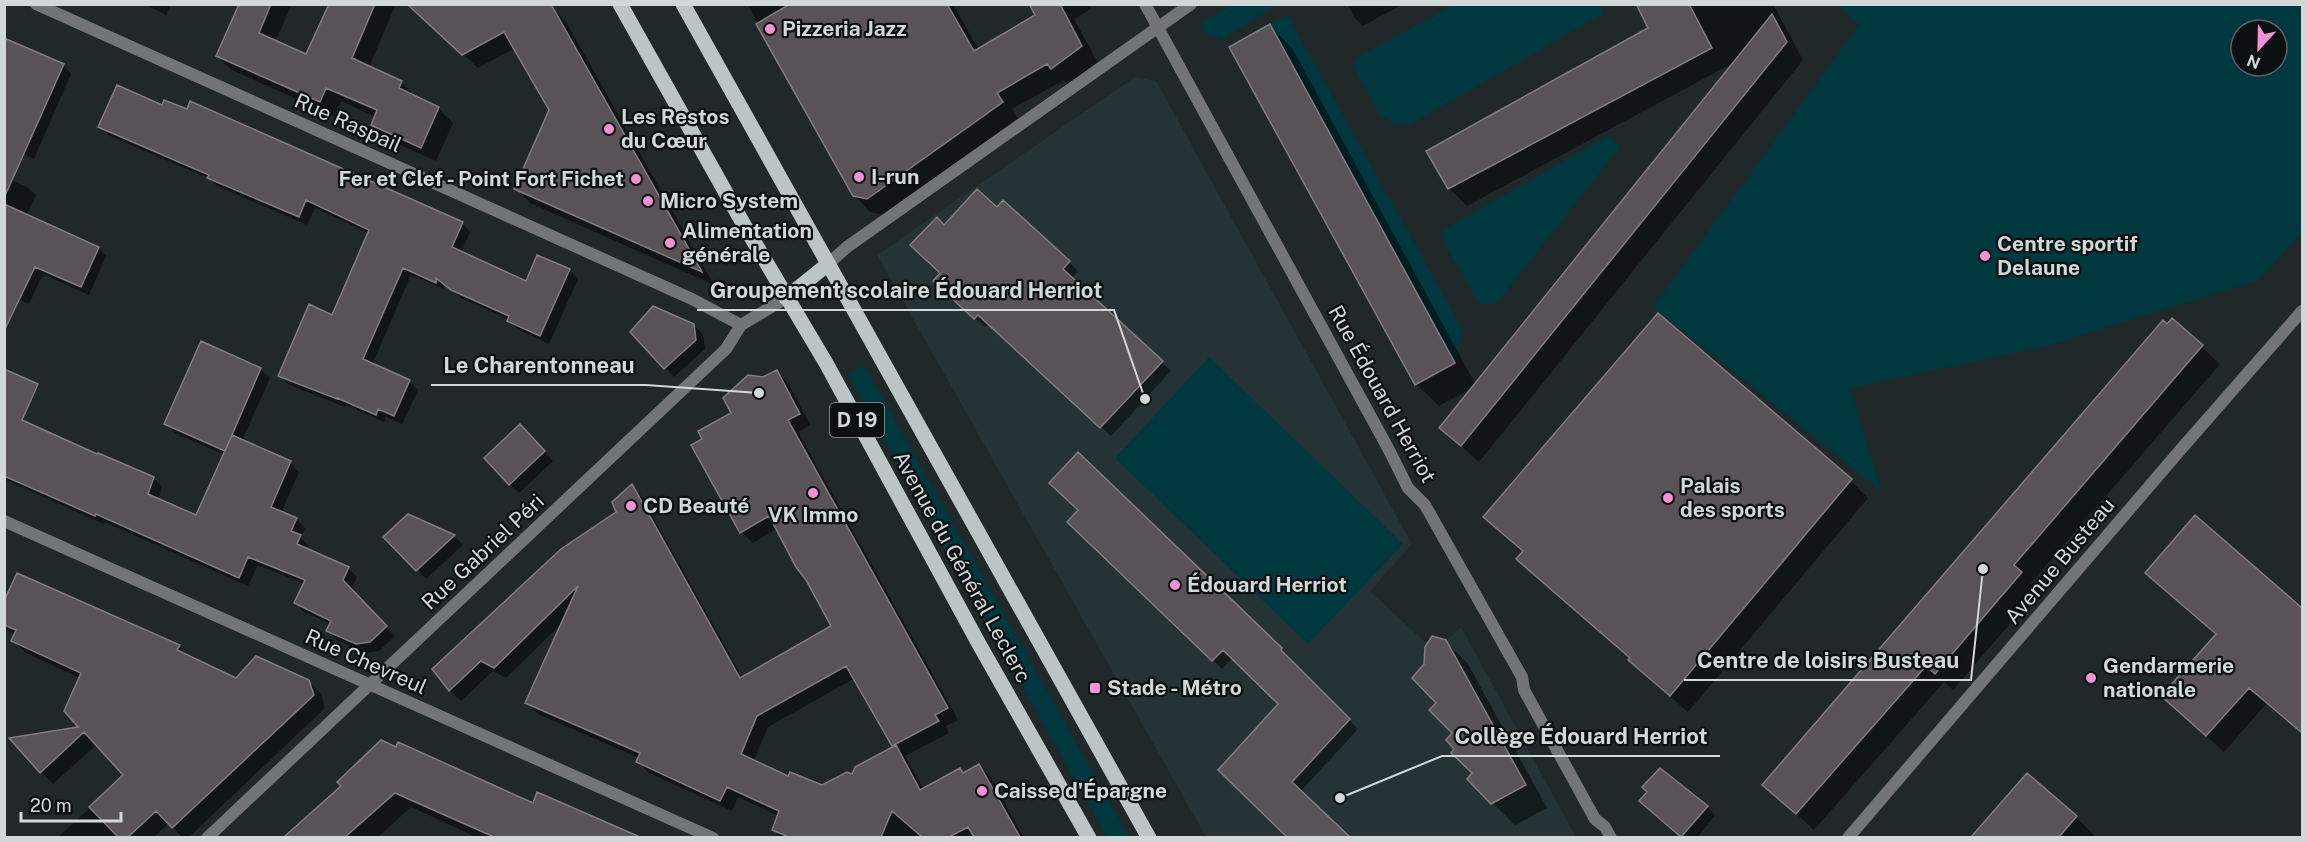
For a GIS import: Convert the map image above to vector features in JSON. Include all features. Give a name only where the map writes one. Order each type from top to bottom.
[{"type":"main road","name":"Avenue du Général Leclerc","points":[[620,4],[786,298],[826,363],[979,644],[1089,837]]},
{"type":"main road","name":"Avenue du Général Leclerc","points":[[683,4],[1149,837]]},
{"type":"main road","points":[[786,298],[828,264]]},
{"type":"street","name":"Rue Raspail","points":[[36,4],[692,299],[741,326]]},
{"type":"street","name":"Rue Édouard Herriot","points":[[1145,4],[1408,488],[1425,505],[1522,677],[1524,690],[1590,811],[1611,837]]},
{"type":"street","points":[[828,264],[855,242],[1191,4]]},
{"type":"street","name":"Rue Gabriel Péri","points":[[207,837],[726,349],[741,326],[786,298]]},
{"type":"street","name":"Avenue Busteau","points":[[1848,837],[2182,447],[2302,312]]},
{"type":"street","name":"Rue Chevreul","points":[[4,521],[712,837]]},
{"type":"shaded area","points":[[1229,5],[1278,5],[1220,40],[1201,31],[1203,22]]},
{"type":"shaded area","points":[[1453,5],[1599,5],[1604,13],[1408,126],[1403,123],[1393,125],[1387,116],[1382,119],[1354,68],[1355,59]]},
{"type":"shaded area","name":"Centre sportif Delaune","points":[[1838,5],[2302,5],[2302,232],[2259,280],[2047,346],[1850,388],[1882,492],[1653,307],[1859,25]]},
{"type":"shaded area","points":[[1287,15],[1463,330],[1455,363],[1270,24]]},
{"type":"shaded area","points":[[1135,77],[1156,81],[1412,544],[1370,591],[1425,642],[1446,641],[1461,627],[1576,837],[1206,837],[877,255]]},
{"type":"shaded area","points":[[1608,136],[1620,147],[1498,301],[1492,305],[1483,305],[1477,300],[1441,238],[1445,229]]},
{"type":"shaded area","points":[[1209,357],[1403,544],[1308,644],[1115,458]]},
{"type":"shaded area","points":[[864,365],[1129,837],[1107,837],[847,374]]},
{"type":"building","points":[[239,4],[271,4],[259,33],[306,54],[329,4],[375,4],[352,58],[402,81],[399,88],[439,107],[421,148],[371,125],[377,110],[326,88],[320,102],[216,56]]},
{"type":"building","points":[[407,4],[554,4],[552,6],[702,272],[514,189],[549,110],[504,32],[462,55]]},
{"type":"building","points":[[790,4],[947,4],[974,51],[1035,15],[1029,4],[1060,4],[1082,46],[1051,69],[1047,64],[997,93],[1003,102],[867,199],[853,196],[756,24]]},
{"type":"building","points":[[1636,4],[1689,4],[1712,48],[1448,189],[1426,151],[1648,28]]},
{"type":"building","points":[[1772,14],[1787,42],[1461,446],[1439,428]]},
{"type":"building","points":[[1270,24],[1455,363],[1415,385],[1229,47]]},
{"type":"building","points":[[4,38],[64,64],[4,198]]},
{"type":"building","points":[[117,85],[162,105],[164,100],[187,109],[190,101],[463,222],[452,247],[526,281],[537,255],[570,269],[540,336],[507,321],[509,316],[451,290],[436,278],[436,283],[403,268],[363,359],[410,380],[394,416],[378,409],[376,415],[278,376],[309,304],[332,315],[369,230],[306,200],[299,217],[207,178],[209,175],[98,127]]},
{"type":"building","points":[[977,189],[997,207],[1003,200],[1070,261],[1063,269],[1163,361],[1100,428],[978,315],[974,319],[933,281],[940,273],[910,245],[937,217],[944,225]]},
{"type":"building","points":[[4,204],[99,247],[81,287],[35,267],[4,331]]},
{"type":"building","points":[[653,306],[694,324],[696,340],[664,369],[630,332]]},
{"type":"building","name":"Palais des sports","points":[[1658,313],[1852,479],[1670,696],[1628,660],[1630,658],[1516,559],[1523,551],[1483,517]]},
{"type":"building","points":[[2172,318],[2203,345],[2014,565],[2022,572],[1935,674],[1926,666],[1796,814],[1762,785],[2163,320],[2167,324]]},
{"type":"building","points":[[201,341],[261,368],[225,451],[164,424]]},
{"type":"building","points":[[4,369],[38,384],[22,420],[154,477],[148,494],[196,515],[232,435],[291,461],[271,507],[297,518],[291,531],[301,535],[297,544],[349,567],[343,580],[387,626],[370,642],[356,644],[326,631],[331,621],[294,603],[305,580],[248,557],[239,578],[4,476]]},
{"type":"building","points":[[777,370],[800,414],[788,420],[948,708],[935,715],[939,721],[892,746],[846,666],[757,716],[741,754],[788,776],[790,772],[822,785],[847,772],[852,774],[855,767],[896,745],[920,790],[960,768],[963,773],[979,764],[1020,837],[974,837],[968,827],[949,837],[922,837],[892,811],[881,837],[789,837],[772,830],[779,811],[727,787],[720,801],[636,762],[640,753],[525,703],[578,586],[494,668],[481,661],[449,691],[432,669],[561,549],[616,512],[612,502],[632,484],[740,678],[831,626],[769,516],[740,533],[691,445],[702,439],[698,431],[731,413],[723,398],[748,375],[763,377]]},
{"type":"building","points":[[520,424],[545,451],[509,485],[484,458]]},
{"type":"building","name":"Édouard Herriot","points":[[1078,452],[1282,648],[1281,650],[1350,719],[1292,782],[1350,837],[1287,837],[1218,770],[1278,704],[1223,650],[1212,661],[1067,522],[1078,510],[1049,483]]},
{"type":"building","points":[[408,514],[455,535],[416,571],[383,537]]},
{"type":"building","points":[[2195,515],[2302,608],[2302,733],[2249,688],[2206,736],[2161,696],[2216,634],[2145,573]]},
{"type":"building","points":[[17,573],[180,645],[177,650],[236,678],[256,656],[309,680],[314,695],[172,828],[156,811],[128,837],[118,837],[89,807],[123,775],[84,732],[40,773],[9,738],[78,727],[64,711],[81,673],[11,641],[16,630],[4,625],[4,601]]},
{"type":"building","points":[[1432,636],[1446,640],[1526,785],[1491,804],[1467,779],[1472,773],[1451,753],[1454,749],[1446,740],[1452,733],[1429,710],[1436,703],[1412,678],[1424,664],[1425,647]]},
{"type":"building","points":[[381,740],[396,747],[398,742],[533,803],[537,792],[640,837],[494,837],[395,793],[345,837],[284,837],[341,786],[337,782]]},
{"type":"building","points":[[1660,768],[1708,806],[1681,837],[1639,801],[1647,792],[1642,787]]},
{"type":"building","points":[[2027,773],[2077,816],[2059,837],[1971,837]]},
{"type":"place","name":"Pizzeria Jazz","points":[[770,29]]},
{"type":"place","name":"Les Restos du Cœur","points":[[609,129]]},
{"type":"place","name":"I-run","points":[[859,177]]},
{"type":"place","name":"Fer et Clef - Point Fort Fichet","points":[[636,179]]},
{"type":"place","name":"Micro System","points":[[648,201]]},
{"type":"place","name":"Alimentation générale","points":[[670,243]]},
{"type":"place","name":"Centre sportif Delaune","points":[[1985,256]]},
{"type":"place","name":"Le Charentonneau","points":[[759,393]]},
{"type":"place","name":"Groupement scolaire Édouard Herriot","points":[[1145,399]]},
{"type":"place","name":"VK Immo","points":[[813,493]]},
{"type":"place","name":"Palais des sports","points":[[1668,498]]},
{"type":"place","name":"CD Beauté","points":[[631,506]]},
{"type":"place","name":"Centre de loisirs Busteau","points":[[1983,569]]},
{"type":"place","name":"Édouard Herriot","points":[[1175,585]]},
{"type":"place","name":"Gendarmerie nationale","points":[[2091,678]]},
{"type":"place","name":"Stade - Métro","points":[[1095,688]]},
{"type":"place","name":"Caisse d'Épargne","points":[[982,791]]},
{"type":"place","name":"Collège Édouard Herriot","points":[[1340,798]]}]
